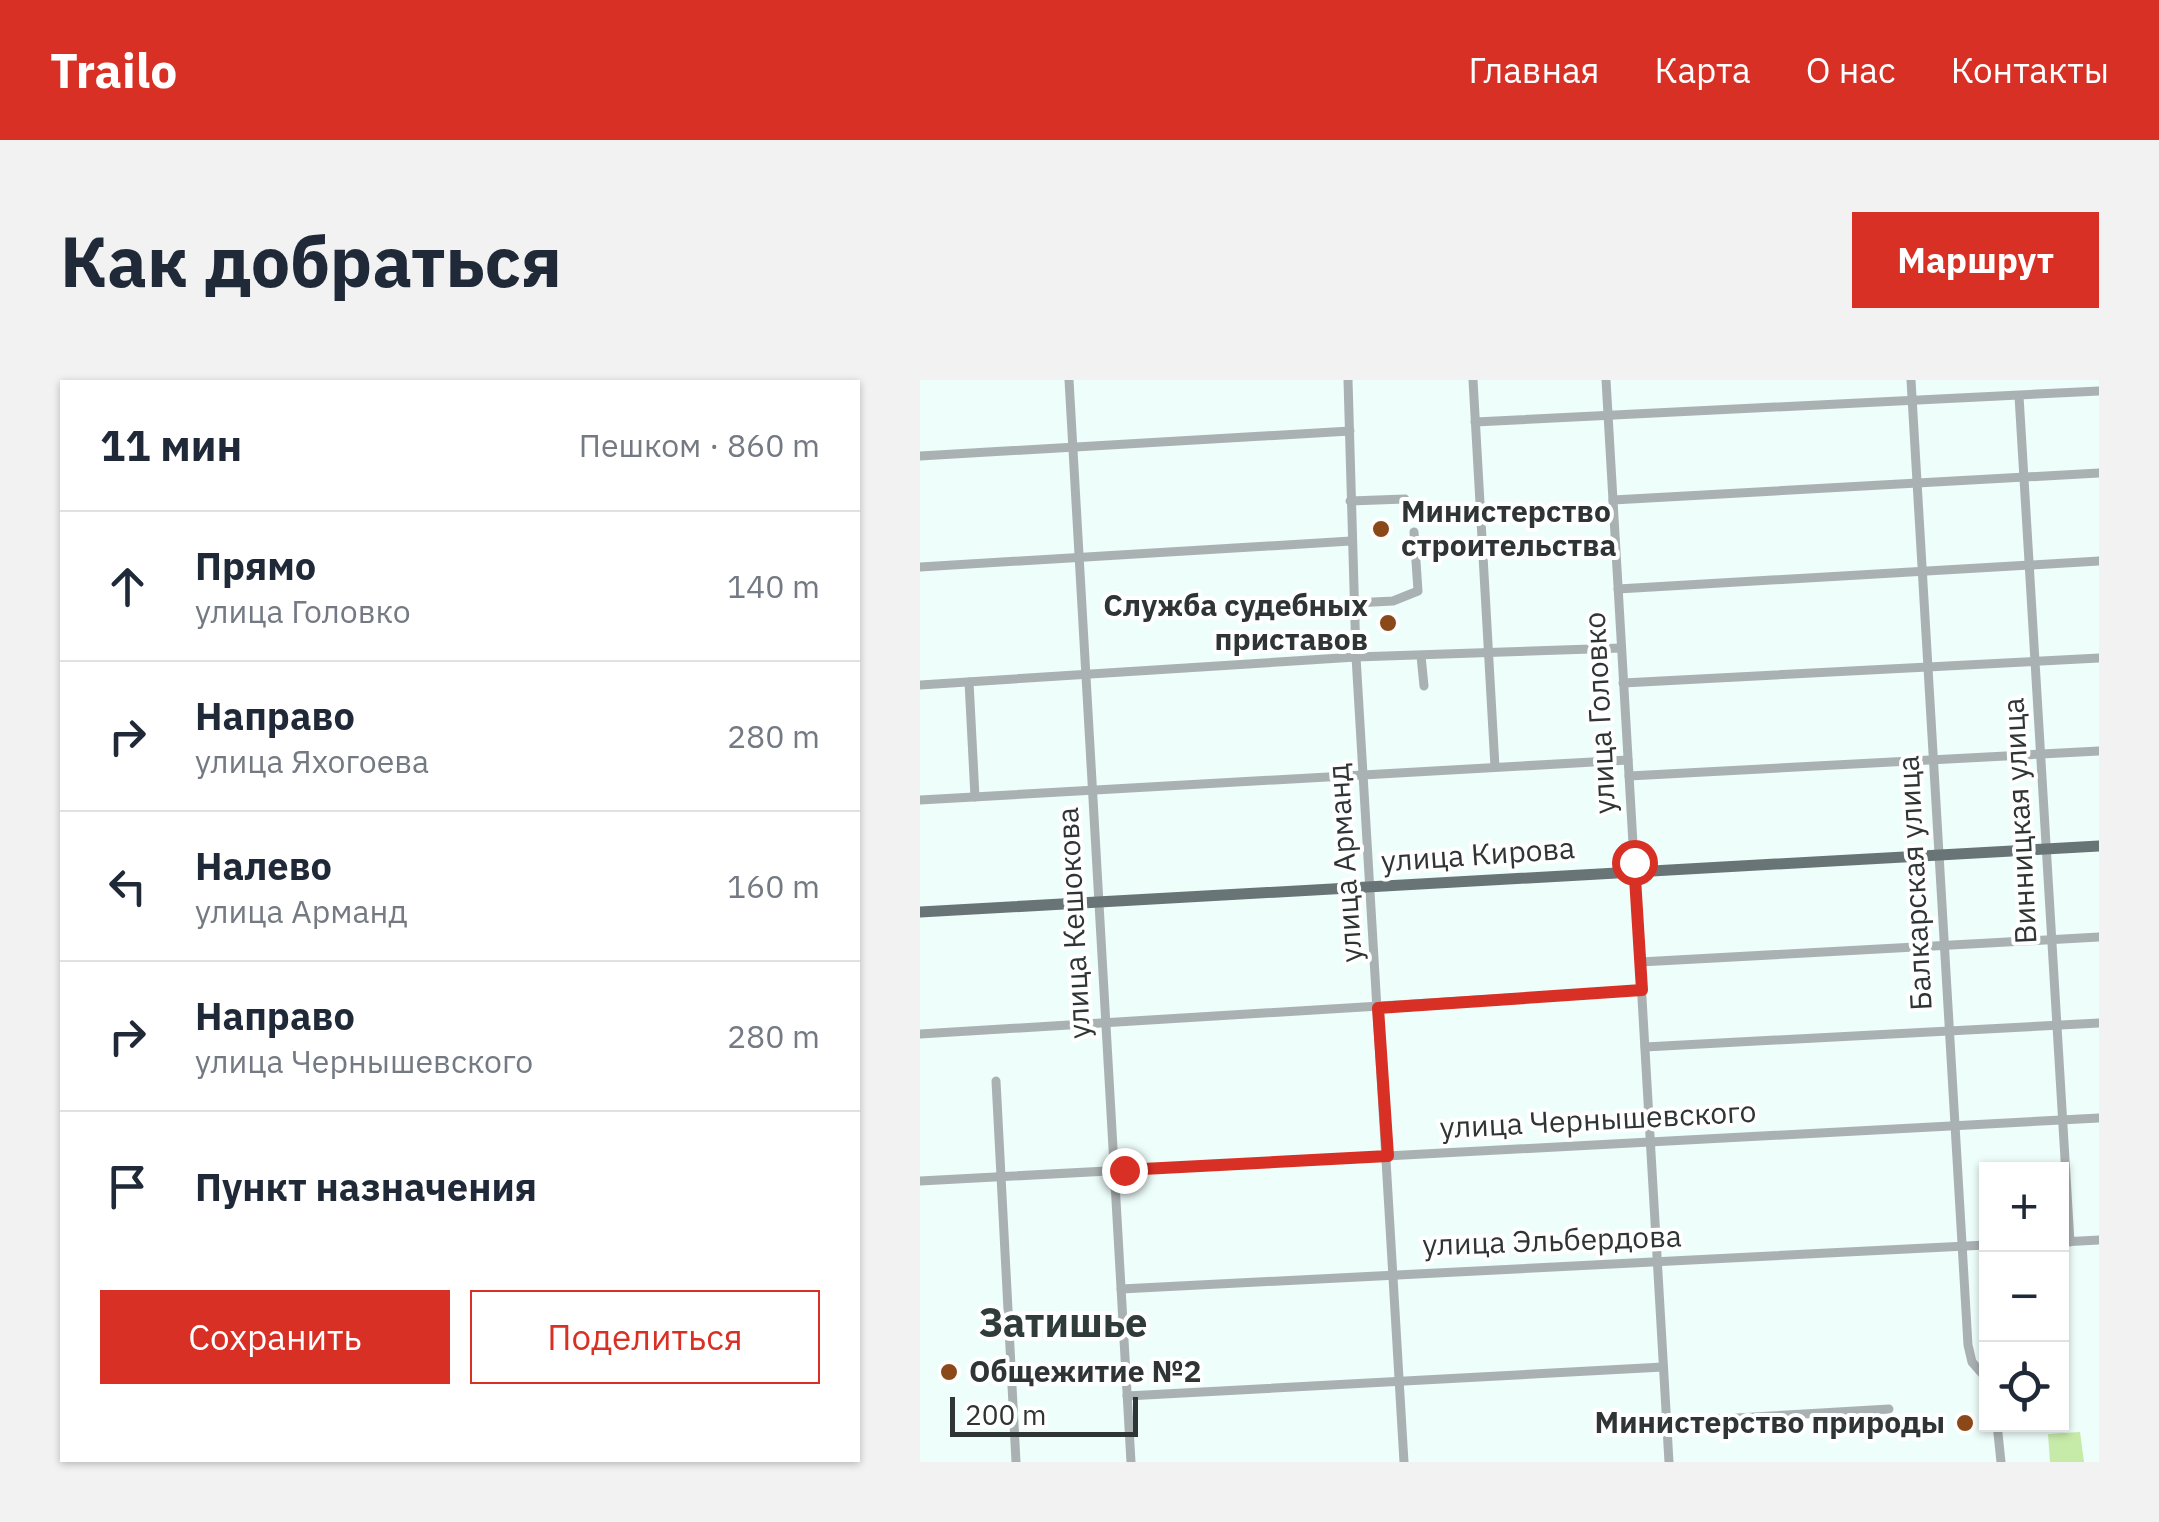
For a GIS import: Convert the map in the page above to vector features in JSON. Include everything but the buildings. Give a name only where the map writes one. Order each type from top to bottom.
[{"type":"main road","name":"улица Кирова","points":[[920,912],[2099,846]]},
{"type":"street","name":"улица Кешокова","points":[[1068,380],[1132,1462]]},
{"type":"street","name":"улица Арманд","points":[[1348,380],[1356,658],[1404,1462]]},
{"type":"street","points":[[1473,380],[1494,767]]},
{"type":"street","name":"улица Головко","points":[[1606,380],[1669,1462]]},
{"type":"street","name":"Балкарская улица","points":[[1910,380],[1962,1246],[1970,1354],[1979,1368]]},
{"type":"street","points":[[1475,422],[2099,391]]},
{"type":"street","name":"Винницкая улица","points":[[2019,396],[2064,1162]]},
{"type":"street","points":[[920,456],[1350,431]]},
{"type":"street","points":[[1613,500],[2099,474]]},
{"type":"street","points":[[1350,501],[1405,499]]},
{"type":"street","points":[[1354,603],[1393,601],[1418,590],[1414,532]]},
{"type":"street","points":[[920,567],[1351,542]]},
{"type":"street","points":[[1618,589],[2099,561]]},
{"type":"street","points":[[920,685],[1356,658],[1621,648]]},
{"type":"street","points":[[1421,656],[1424,686]]},
{"type":"street","points":[[1623,683],[2099,658]]},
{"type":"street","points":[[969,682],[974,796]]},
{"type":"street","points":[[1629,776],[2099,751]]},
{"type":"street","points":[[920,800],[1628,760]]},
{"type":"street","points":[[1640,962],[2099,937]]},
{"type":"street","points":[[920,1034],[1642,990]]},
{"type":"street","points":[[1645,1047],[2099,1023]]},
{"type":"street","points":[[996,1081],[1016,1462]]},
{"type":"street","name":"улица Чернышевского","points":[[920,1181],[2099,1118]]},
{"type":"street","points":[[2069,1242],[2099,1240]]},
{"type":"street","name":"улица Эльбердова","points":[[1121,1290],[1394,1272],[1979,1245]]},
{"type":"street","points":[[1128,1396],[1663,1367]]},
{"type":"street","points":[[1666,1422],[1890,1409]]},
{"type":"street","points":[[1998,1432],[2001,1462]]},
{"type":"green space","points":[[2080,1432],[2084,1462],[2050,1462],[2048,1434]]},
{"type":"place","name":"Министерство строительства","points":[[1381,529]]},
{"type":"place","name":"Служба судебных приставов","points":[[1388,623]]},
{"type":"place","name":"Общежитие №2","points":[[949,1372]]},
{"type":"place","name":"Министерство природы","points":[[1965,1423]]},
{"type":"district","name":"Затишье","points":[[1063,1323]]},
{"type":"route","points":[[1124,1170],[1388,1156],[1378,1008],[1642,990],[1634,862]]}]
